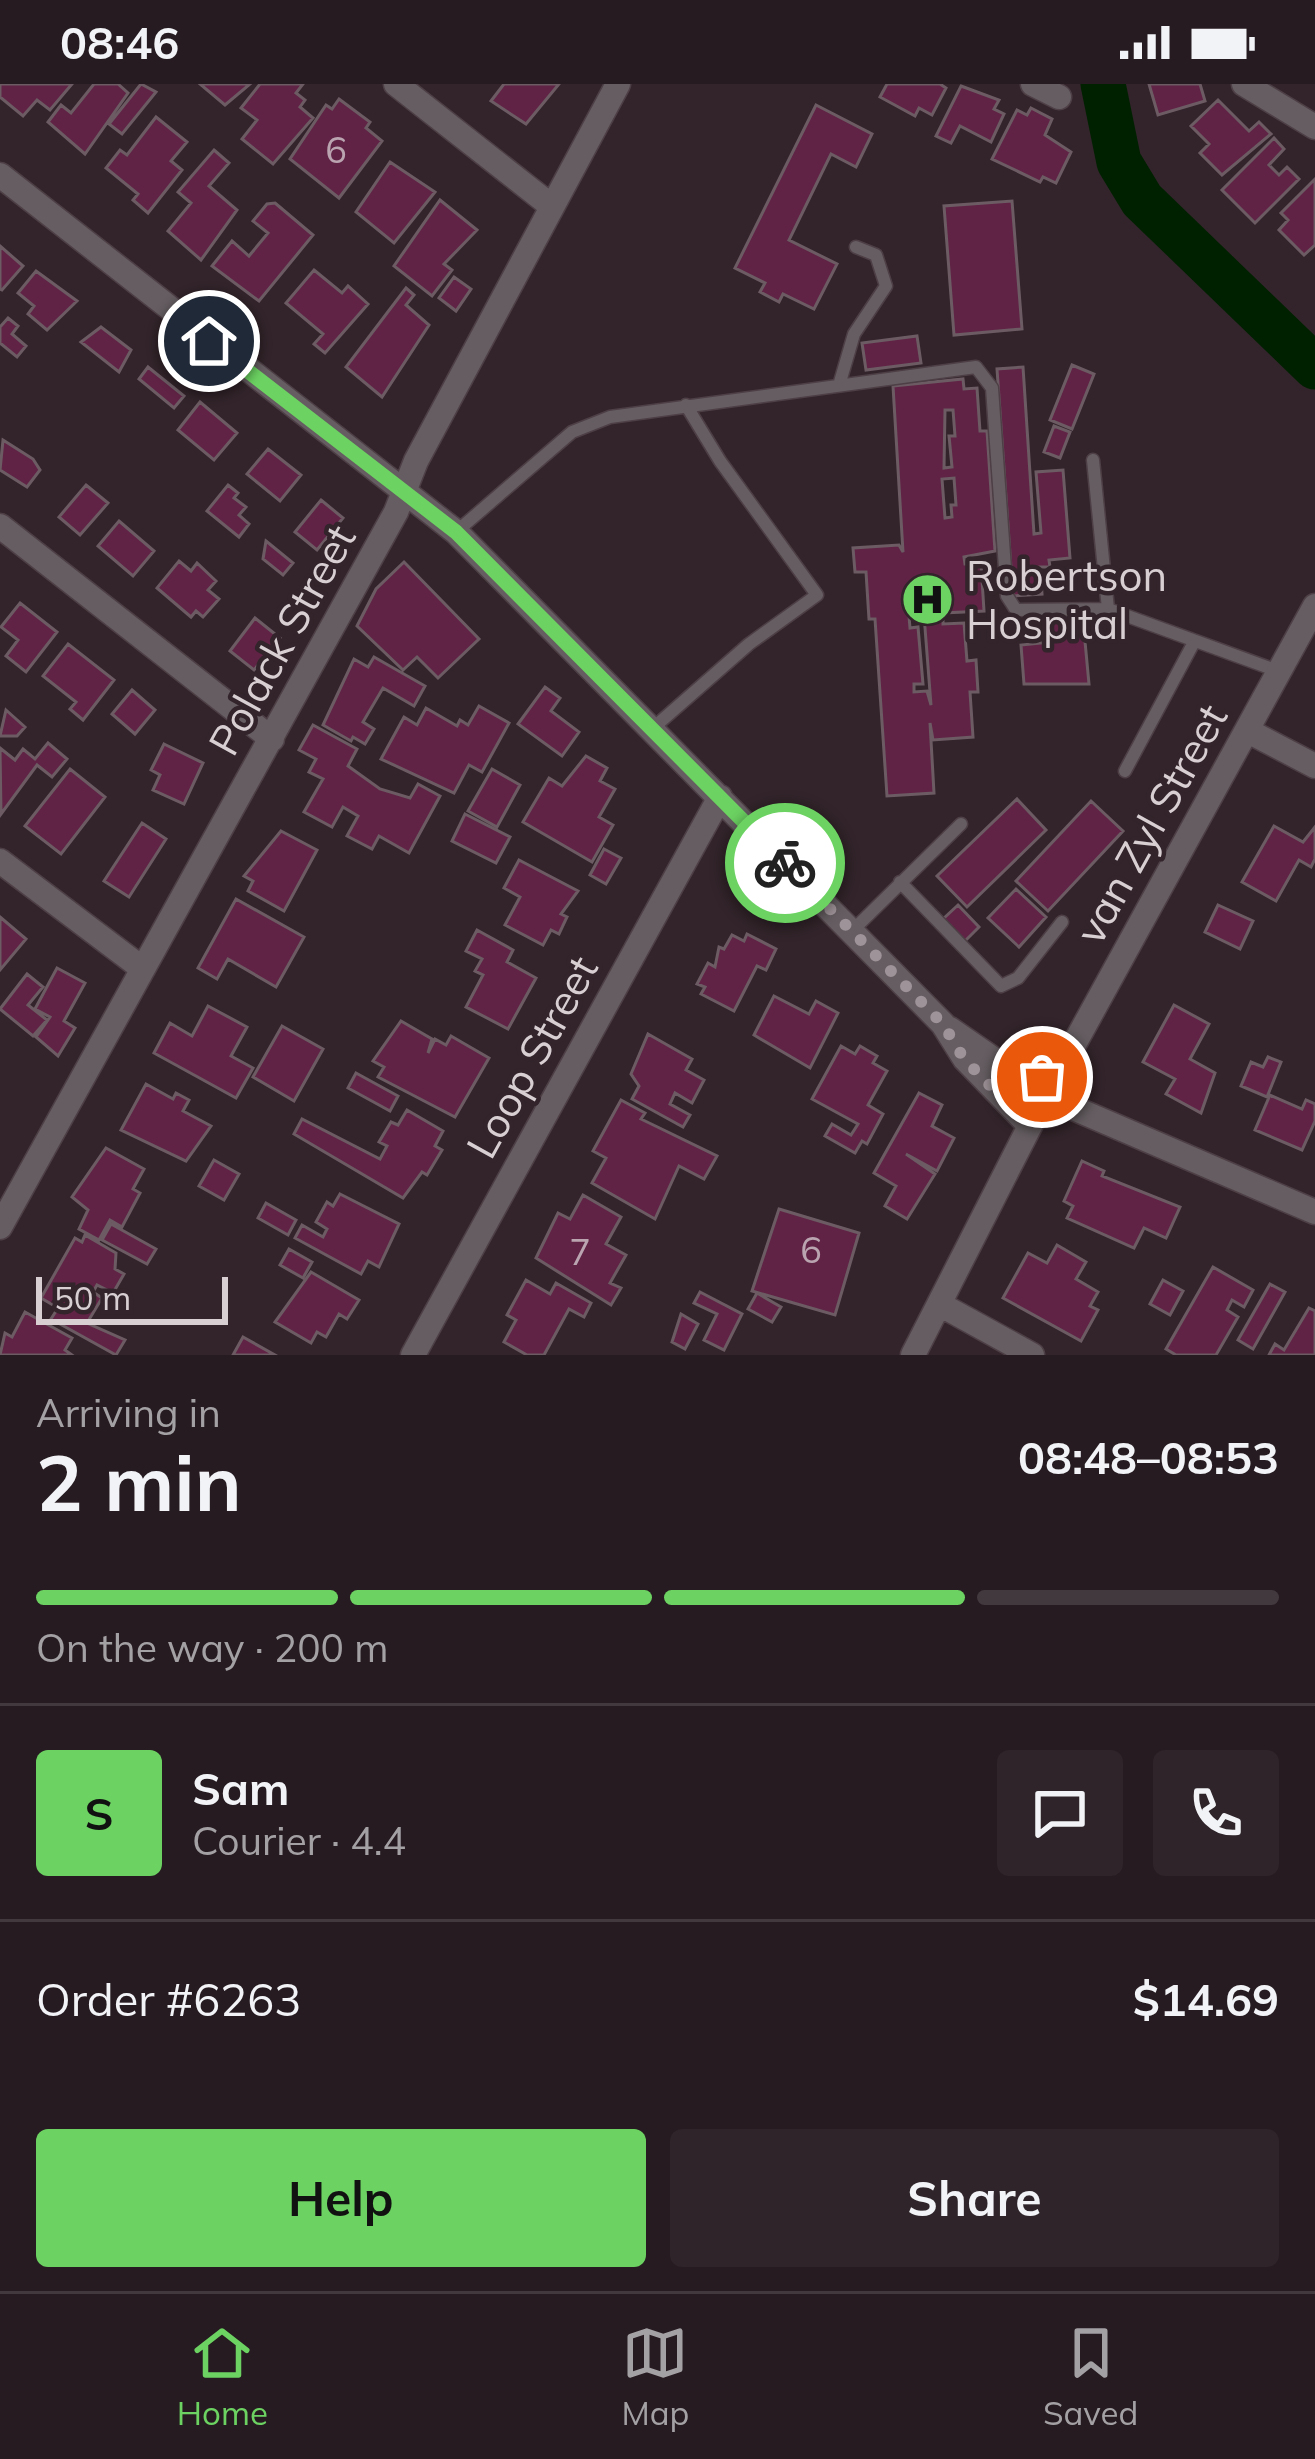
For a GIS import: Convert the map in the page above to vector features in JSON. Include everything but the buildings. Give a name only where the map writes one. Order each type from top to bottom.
[{"type":"street","points":[[396,84],[550,205]]},
{"type":"street","name":"Polack Street","points":[[0,1227],[272,739],[550,205],[618,84]]},
{"type":"street","points":[[1033,84],[1059,97]]},
{"type":"street","points":[[1244,84],[1315,127]]},
{"type":"street","points":[[0,175],[456,532],[943,1024],[1005,1066],[1049,1078],[1064,1088],[1064,1104],[1051,1115],[1033,1119]]},
{"type":"street","points":[[0,526],[272,739]]},
{"type":"street","name":"van Zyl Street","points":[[1049,1078],[1315,606]]},
{"type":"street","points":[[1248,731],[1315,766]]},
{"type":"street","name":"Loop Street","points":[[413,1355],[720,797]]},
{"type":"street","points":[[0,861],[143,969]]},
{"type":"street","points":[[943,1024],[964,1059],[1033,1119]]},
{"type":"street","points":[[914,1355],[1033,1119],[1027,1096],[1049,1078]]},
{"type":"street","points":[[1064,1104],[1315,1212]]},
{"type":"street","points":[[941,1305],[1032,1355]]},
{"type":"lane","points":[[840,382],[854,334],[886,286],[876,255],[856,247]]},
{"type":"lane","points":[[456,532],[572,432],[610,417],[968,366],[982,370],[992,388],[1011,604],[1023,613],[1108,609],[1193,644],[1280,671]]},
{"type":"lane","points":[[652,729],[749,644],[817,595],[720,461],[686,405]]},
{"type":"lane","points":[[1093,460],[1108,609]]},
{"type":"lane","points":[[1125,771],[1193,644]]},
{"type":"lane","points":[[852,931],[961,824]]},
{"type":"lane","points":[[900,882],[1000,986],[1018,978],[1062,922]]},
{"type":"waterway","points":[[1103,84],[1119,162],[1142,200],[1315,367]]},
{"type":"way so far","points":[[785,863],[943,1024],[964,1059],[1030,1126],[1036,1113],[1029,1105],[1028,1088],[1042,1077]]},
{"type":"place","name":"Robertson Hospital","points":[[927,600]]},
{"type":"route","points":[[209,341],[456,532],[785,863]]}]
